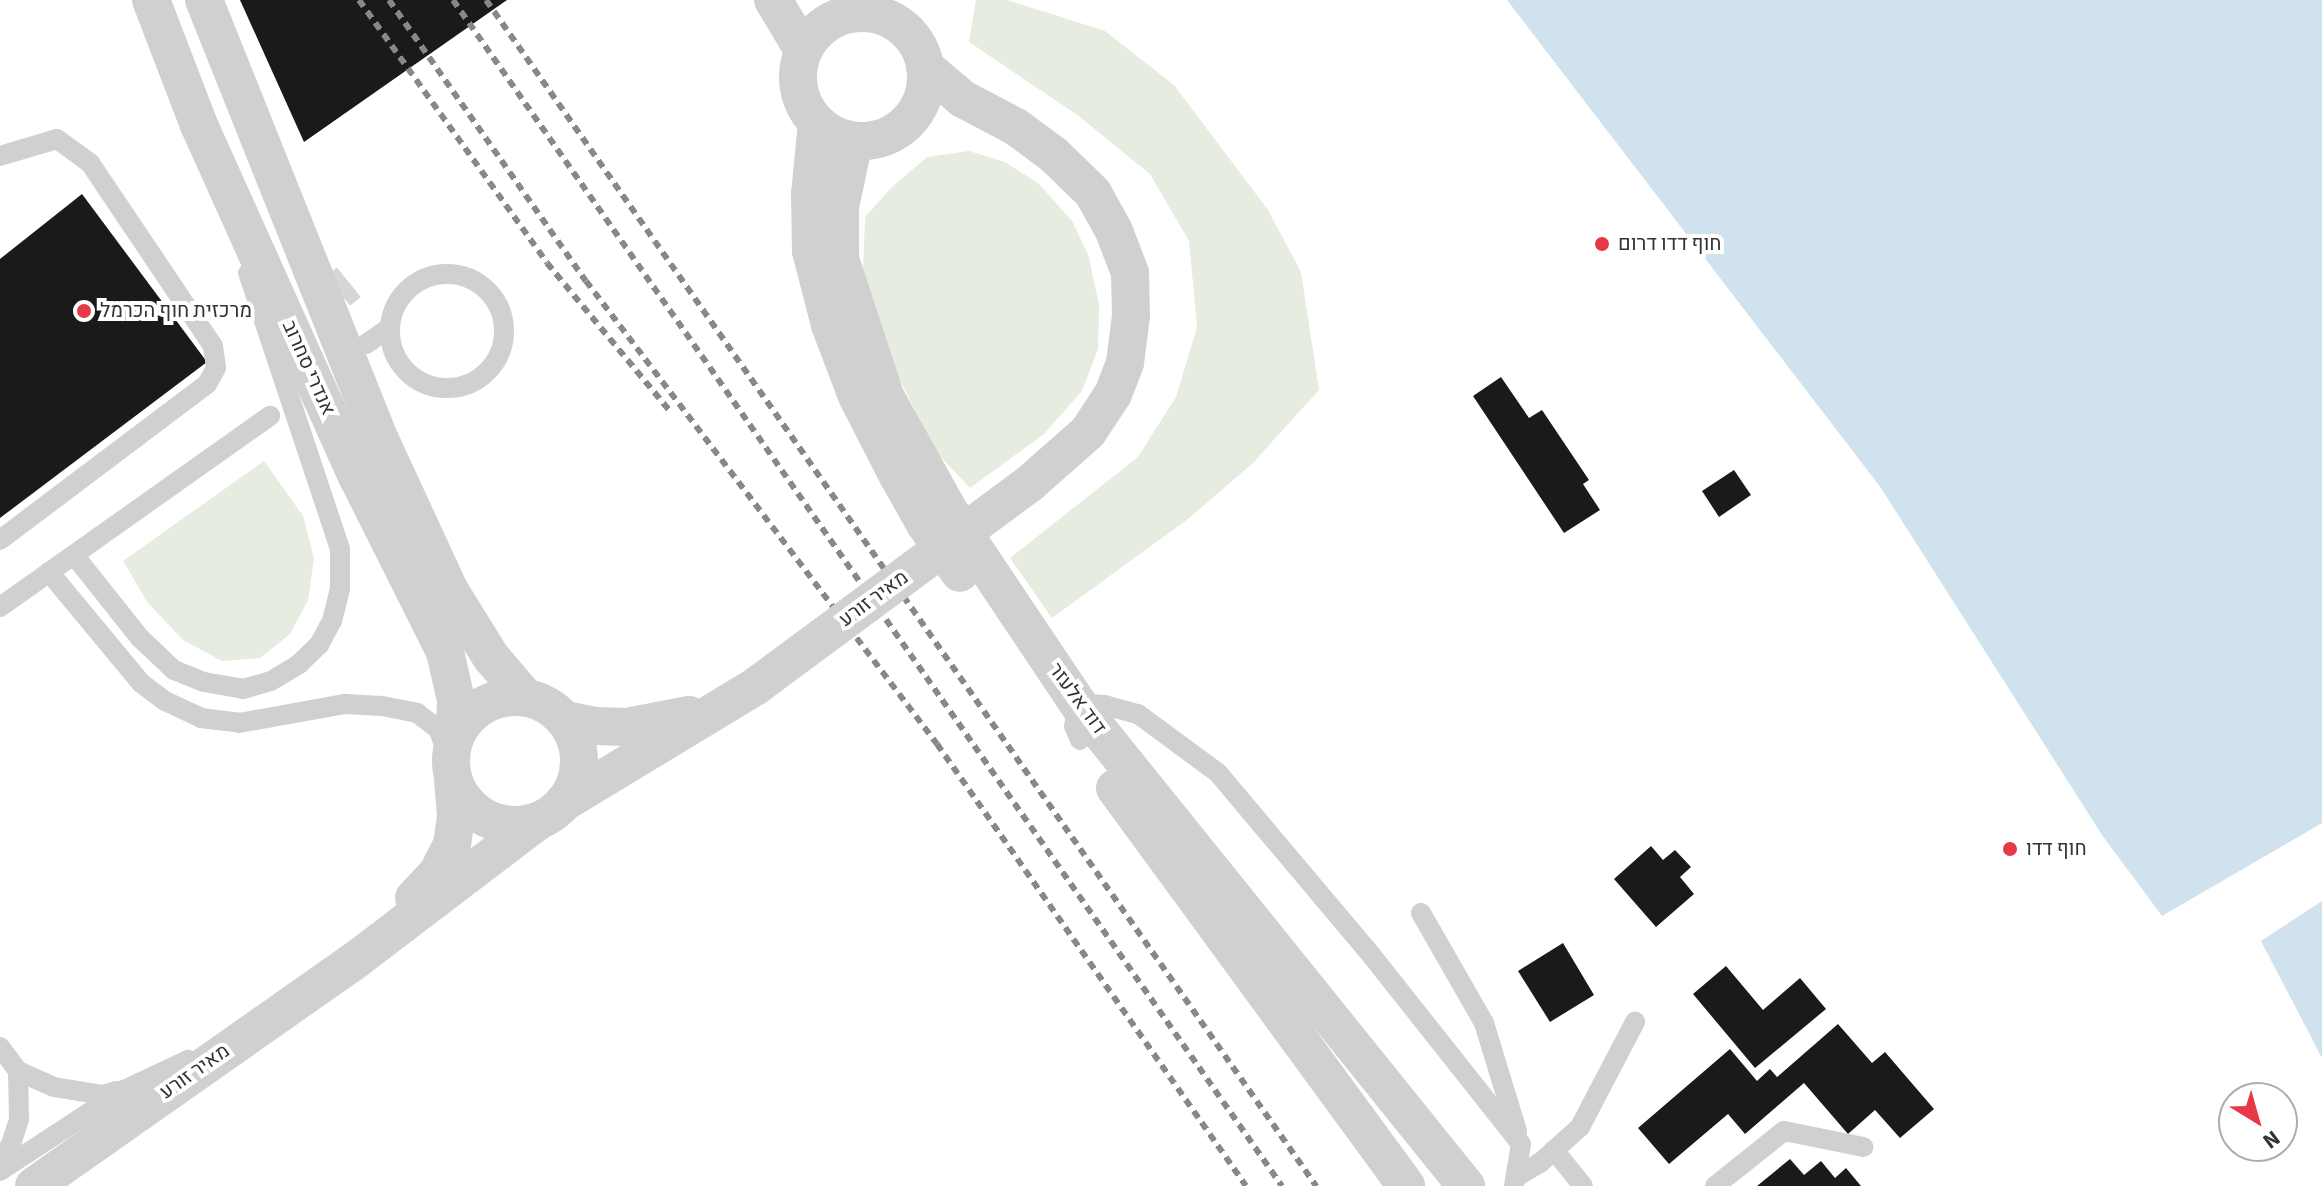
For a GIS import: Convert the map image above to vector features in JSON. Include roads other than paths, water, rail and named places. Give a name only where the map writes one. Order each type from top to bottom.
[{"type":"street","name":"אנדרי סחרוב","points":[[151,0],[199,125],[357,476],[445,652],[456,700],[453,759]]},
{"type":"street","name":"אנדרי סחרוב","points":[[204,0],[387,456],[450,591],[491,657],[525,697]]},
{"type":"street","points":[[773,0],[803,50]]},
{"type":"street","points":[[842,7],[890,19],[913,39],[925,67],[947,88],[977,106],[948,109],[908,122],[892,134],[873,140],[854,141],[834,135],[817,123],[805,108],[798,89],[798,69],[803,50],[814,33],[842,7]]},
{"type":"street","points":[[908,122],[922,97],[925,67]]},
{"type":"street","name":"מאיר זורע","points":[[34,1186],[357,959],[551,812],[756,686],[1029,484],[1088,432],[1113,394],[1125,363],[1131,316],[1130,273],[1114,231],[1093,193],[1054,155],[1016,127],[977,106]]},
{"type":"street","name":"דוד אלעזר","points":[[817,123],[810,194],[811,251],[830,325],[857,396],[925,524],[1080,724],[1466,1186]]},
{"type":"street","name":"דוד אלעזר","points":[[854,141],[840,207],[840,259],[885,396],[949,511],[1080,724],[1406,1186]]},
{"type":"street","points":[[504,697],[525,697],[547,705],[565,720],[579,753],[573,788],[551,812],[518,825],[497,823],[478,814],[463,799],[453,759],[466,718],[483,704],[504,697]]},
{"type":"street","name":"מאיר זורע","points":[[565,720],[596,726],[627,727],[716,709]]},
{"type":"street","name":"מאיר זורע","points":[[357,959],[438,872],[452,845],[456,815],[453,759]]},
{"type":"lane","points":[[74,555],[140,638],[174,670],[204,682],[243,689],[271,681],[299,664],[319,645],[332,621],[340,589],[340,549],[199,125]]},
{"type":"lane","points":[[0,156],[57,139],[90,163],[213,346],[216,368],[207,384],[0,540]]},
{"type":"lane","points":[[366,344],[390,327],[399,301],[418,281],[436,275],[454,274],[472,279],[487,290],[504,323],[503,341],[488,371],[474,381],[443,388],[411,376],[399,362],[391,345],[390,327]]},
{"type":"lane","points":[[0,607],[270,416]]},
{"type":"lane","points":[[49,572],[122,663],[165,701],[201,718],[239,723],[345,704],[405,711],[417,713],[438,729],[453,759]]},
{"type":"lane","points":[[1080,724],[1104,705],[1138,714],[1218,773],[1368,951],[1521,1144]]},
{"type":"lane","points":[[1421,913],[1484,1023],[1521,1144],[1516,1181]]},
{"type":"lane","points":[[1516,1181],[1580,1127],[1635,1022]]},
{"type":"lane","points":[[0,1171],[124,1090],[257,1029]]},
{"type":"lane","points":[[0,1047],[18,1071],[54,1087],[103,1095],[124,1090]]},
{"type":"lane","points":[[0,1163],[11,1144],[19,1119],[18,1071]]},
{"type":"lane","points":[[1715,1186],[1784,1131],[1863,1147]]},
{"type":"lane","points":[[1554,1150],[1583,1186]]},
{"type":"water","points":[[1507,0],[2322,0],[2322,823],[2162,916],[2102,835],[1881,488]]},
{"type":"water","points":[[2322,901],[2322,1058],[2261,941]]},
{"type":"tunnel","points":[[338,291],[349,282]]},
{"type":"railway","points":[[359,0],[547,263],[670,411]]},
{"type":"railway","points":[[389,0],[586,281],[937,744],[1246,1186]]},
{"type":"railway","points":[[453,0],[1282,1186]]},
{"type":"railway","points":[[486,0],[1316,1186]]},
{"type":"place","name":"חוף דדו דרום","points":[[1602,244]]},
{"type":"place","name":"מרכזית חוף הכרמל","points":[[84,311]]},
{"type":"place","name":"חוף דדו","points":[[2010,849]]}]
